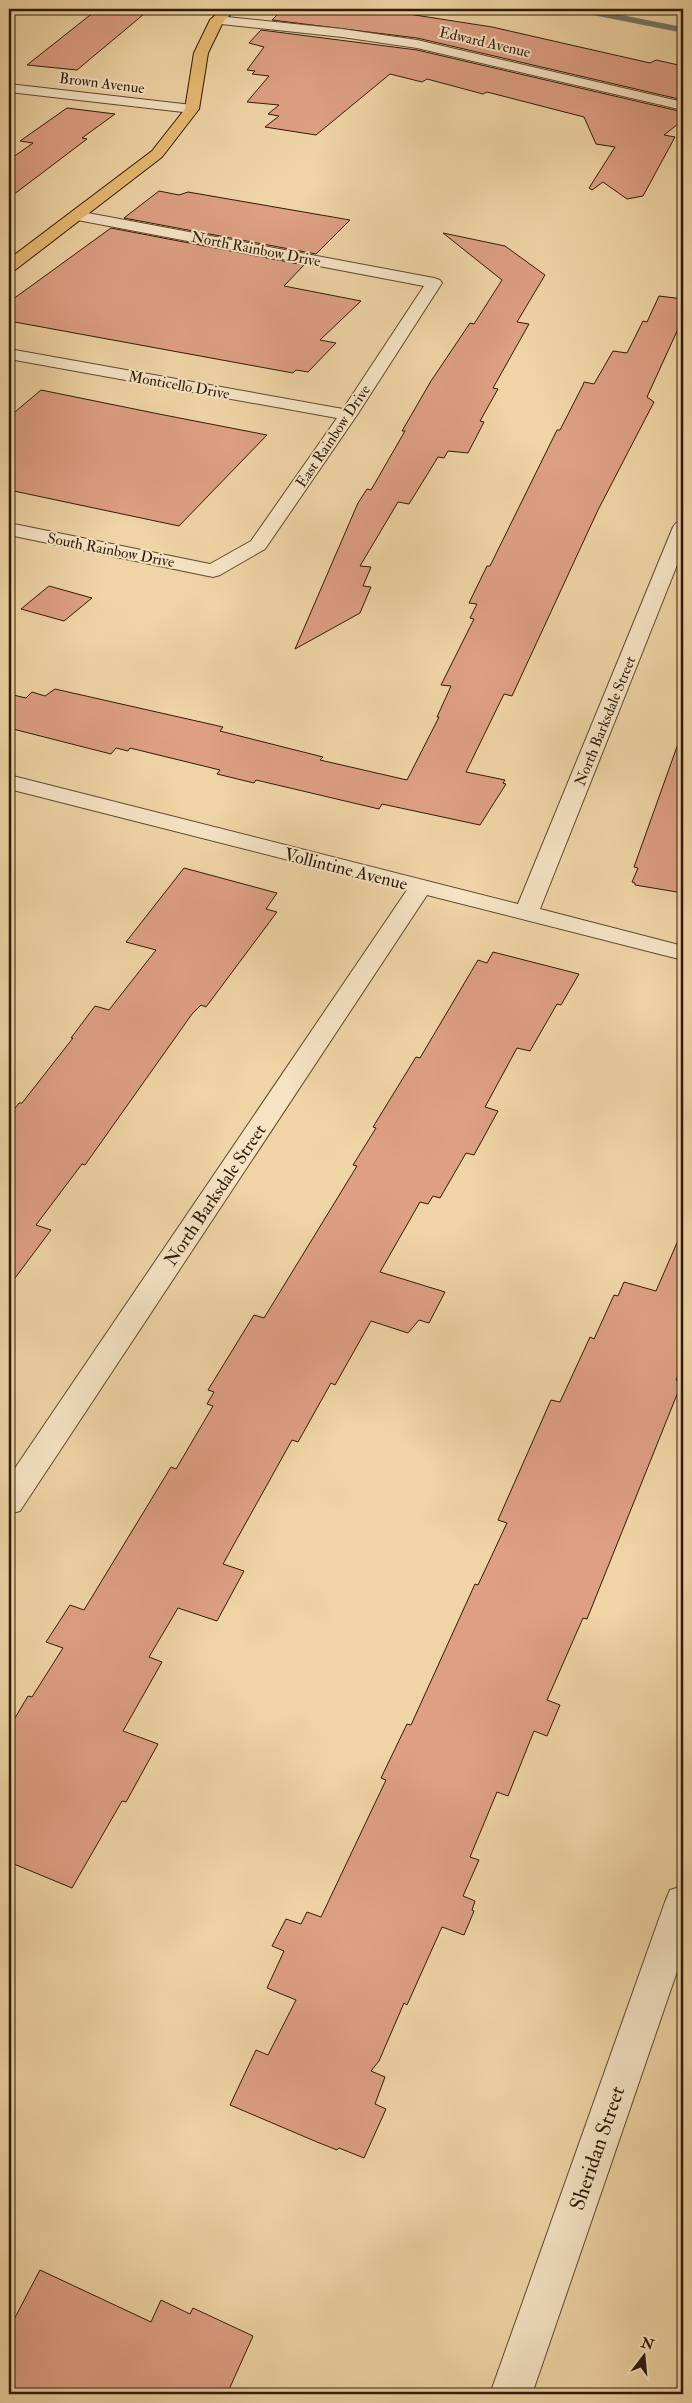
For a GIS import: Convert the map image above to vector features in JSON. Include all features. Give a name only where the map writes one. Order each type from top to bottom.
[{"type":"main road","points":[[9,267],[157,154],[192,109],[201,53],[217,20],[230,9]]},
{"type":"street","name":"Edward Avenue","points":[[217,20],[308,28],[416,44],[496,60],[618,92],[683,106]]},
{"type":"street","name":"Brown Avenue","points":[[9,88],[192,109]]},
{"type":"street","name":"North Rainbow Drive","points":[[76,216],[434,283]]},
{"type":"street","name":"East Rainbow Drive","points":[[213,571],[258,545],[348,415],[434,283]]},
{"type":"street","name":"Monticello Drive","points":[[9,354],[348,415]]},
{"type":"street","name":"North Barksdale Street","points":[[526,914],[683,527]]},
{"type":"street","name":"South Rainbow Drive","points":[[9,530],[213,571]]},
{"type":"street","name":"Vollintine Avenue","points":[[9,782],[420,888],[683,953]]},
{"type":"street","name":"North Barksdale Street","points":[[9,1502],[420,888]]},
{"type":"street","name":"Sheridan Street","points":[[511,2394],[683,1902]]},
{"type":"building","points":[[283,9],[368,9],[389,11],[492,27],[650,63],[656,60],[683,66],[683,100],[417,38],[272,20]]},
{"type":"building","points":[[100,10],[144,14],[77,70],[27,65],[94,12]]},
{"type":"building","points":[[261,30],[417,50],[683,112],[683,120],[664,135],[675,137],[643,196],[627,199],[603,182],[592,190],[589,188],[615,147],[596,144],[584,117],[427,79],[422,82],[390,74],[316,135],[265,127],[279,116],[268,114],[279,105],[247,102],[269,76],[252,74],[255,71],[247,70],[264,47],[249,43]]},
{"type":"building","points":[[67,108],[115,114],[82,138],[87,139],[9,198],[9,160],[33,143],[20,141]]},
{"type":"building","points":[[159,191],[179,195],[188,192],[350,220],[316,254],[124,218]]},
{"type":"building","points":[[111,228],[304,265],[284,286],[361,301],[320,340],[336,343],[308,372],[296,370],[293,373],[9,321],[9,302]]},
{"type":"building","points":[[443,233],[505,246],[545,275],[517,322],[529,324],[493,388],[498,389],[480,421],[484,422],[468,453],[448,451],[444,458],[438,457],[409,504],[398,502],[360,566],[371,567],[363,586],[371,587],[360,613],[295,649],[358,503],[367,489],[371,490],[431,381],[470,323],[474,324],[502,280]]},
{"type":"building","points":[[659,296],[683,299],[683,318],[647,397],[654,402],[598,510],[512,696],[504,694],[466,772],[505,780],[503,783],[506,784],[480,825],[382,804],[379,809],[256,780],[254,783],[217,774],[220,770],[130,748],[128,751],[116,748],[111,754],[9,728],[9,694],[26,698],[32,692],[45,696],[55,689],[223,727],[220,731],[323,757],[320,760],[407,780],[439,717],[437,717],[451,686],[441,685],[474,619],[470,618],[477,604],[469,603],[487,566],[490,566],[557,430],[560,430],[584,382],[594,384],[613,351],[627,353],[643,321],[647,322]]},
{"type":"building","points":[[41,390],[267,435],[179,526],[9,490],[9,417]]},
{"type":"building","points":[[49,586],[92,598],[64,621],[21,609]]},
{"type":"building","points":[[679,741],[683,742],[683,893],[635,885],[632,882],[638,868],[634,867]]},
{"type":"building","points":[[184,868],[277,893],[266,909],[277,912],[206,1007],[201,1005],[192,1014],[85,1165],[82,1164],[36,1225],[51,1230],[9,1286],[9,1116],[19,1103],[22,1103],[73,1038],[71,1038],[95,1006],[109,1010],[156,950],[126,942]]},
{"type":"building","points":[[493,952],[579,974],[561,1005],[557,1004],[530,1051],[517,1048],[485,1107],[498,1111],[474,1155],[466,1153],[440,1198],[433,1196],[428,1204],[420,1202],[380,1272],[445,1292],[429,1323],[419,1320],[408,1333],[371,1321],[335,1385],[331,1383],[298,1442],[292,1440],[223,1564],[244,1571],[217,1621],[178,1608],[149,1657],[162,1662],[123,1731],[158,1744],[126,1802],[122,1801],[72,1888],[9,1862],[9,1728],[28,1696],[32,1697],[63,1648],[46,1642],[70,1605],[84,1610],[171,1467],[176,1469],[213,1406],[207,1404],[214,1392],[208,1390],[254,1315],[264,1318],[357,1166],[353,1165],[376,1128],[373,1127],[416,1057],[420,1058],[478,960],[487,963]]},
{"type":"building","points":[[683,1229],[683,1363],[676,1380],[682,1382],[587,1619],[583,1618],[547,1700],[560,1705],[547,1736],[534,1731],[508,1796],[497,1792],[470,1857],[479,1860],[463,1896],[475,1901],[472,1910],[474,1911],[464,1935],[442,1927],[407,2005],[404,2003],[379,2061],[371,2071],[385,2077],[375,2104],[386,2109],[364,2158],[339,2148],[337,2150],[230,2105],[256,2050],[268,2055],[296,2000],[267,1988],[284,1951],[272,1946],[286,1919],[301,1924],[307,1912],[321,1917],[386,1780],[381,1778],[407,1724],[411,1725],[475,1584],[478,1585],[507,1523],[498,1520],[551,1400],[560,1402],[590,1337],[594,1339],[614,1295],[618,1296],[624,1282],[656,1291]]},
{"type":"building","points":[[40,2270],[151,2322],[161,2300],[190,2314],[193,2308],[253,2336],[227,2394],[9,2394],[9,2329]]},
{"type":"waterway","points":[[577,9],[683,30]]}]
